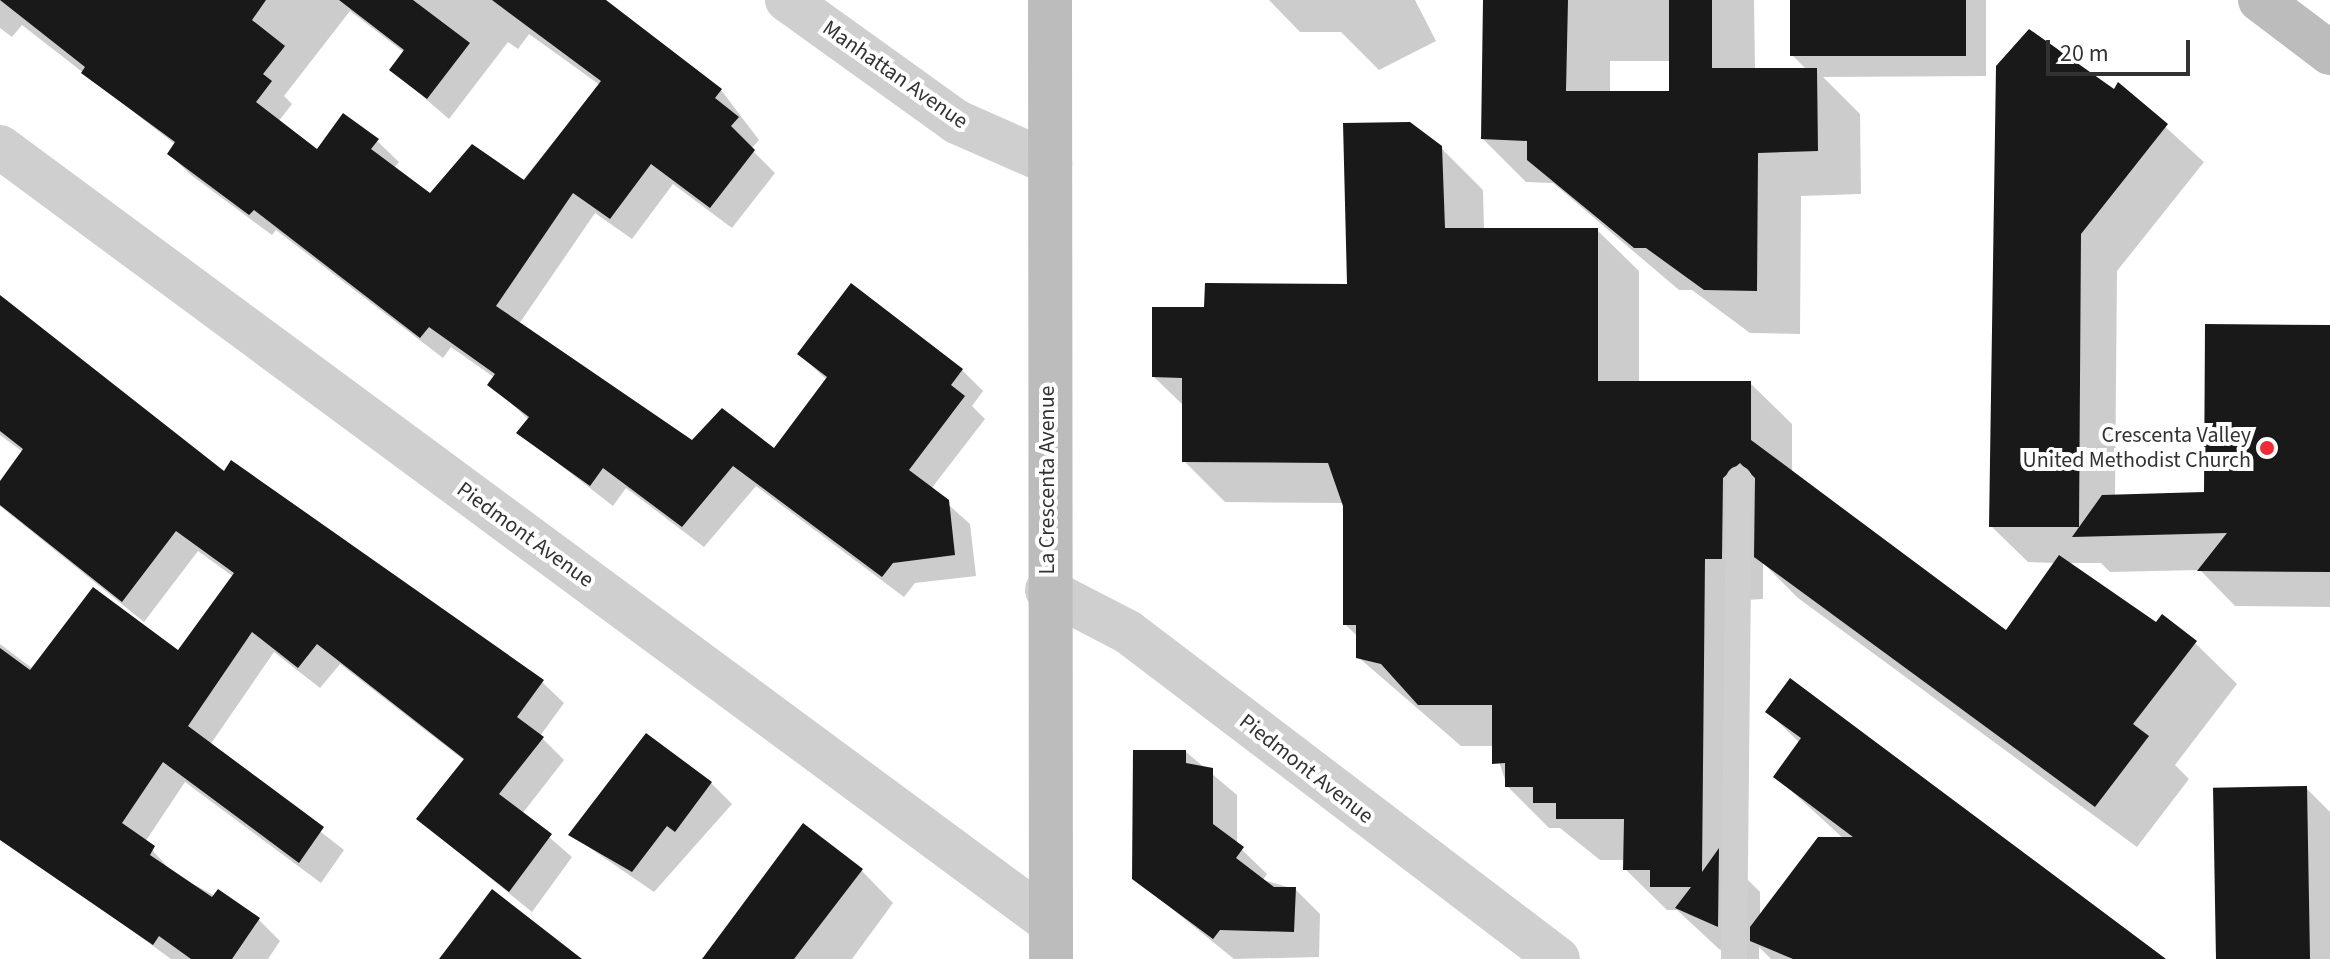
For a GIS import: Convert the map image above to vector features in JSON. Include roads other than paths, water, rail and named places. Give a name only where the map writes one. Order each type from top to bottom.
[{"type":"main road","name":"La Crescenta Avenue","points":[[1050,0],[1047,590],[1051,941]]},
{"type":"main road","points":[[2260,0],[2330,53]]},
{"type":"street","name":"Manhattan Avenue","points":[[787,0],[957,122],[1050,163]]},
{"type":"street","name":"Piedmont Avenue","points":[[0,147],[1051,941]]},
{"type":"street","name":"Piedmont Avenue","points":[[1047,590],[1128,632],[1558,959]]},
{"type":"lane","points":[[1734,959],[1739,479]]},
{"type":"place","name":"Crescenta Valley United Methodist Church","points":[[2267,448]]}]
